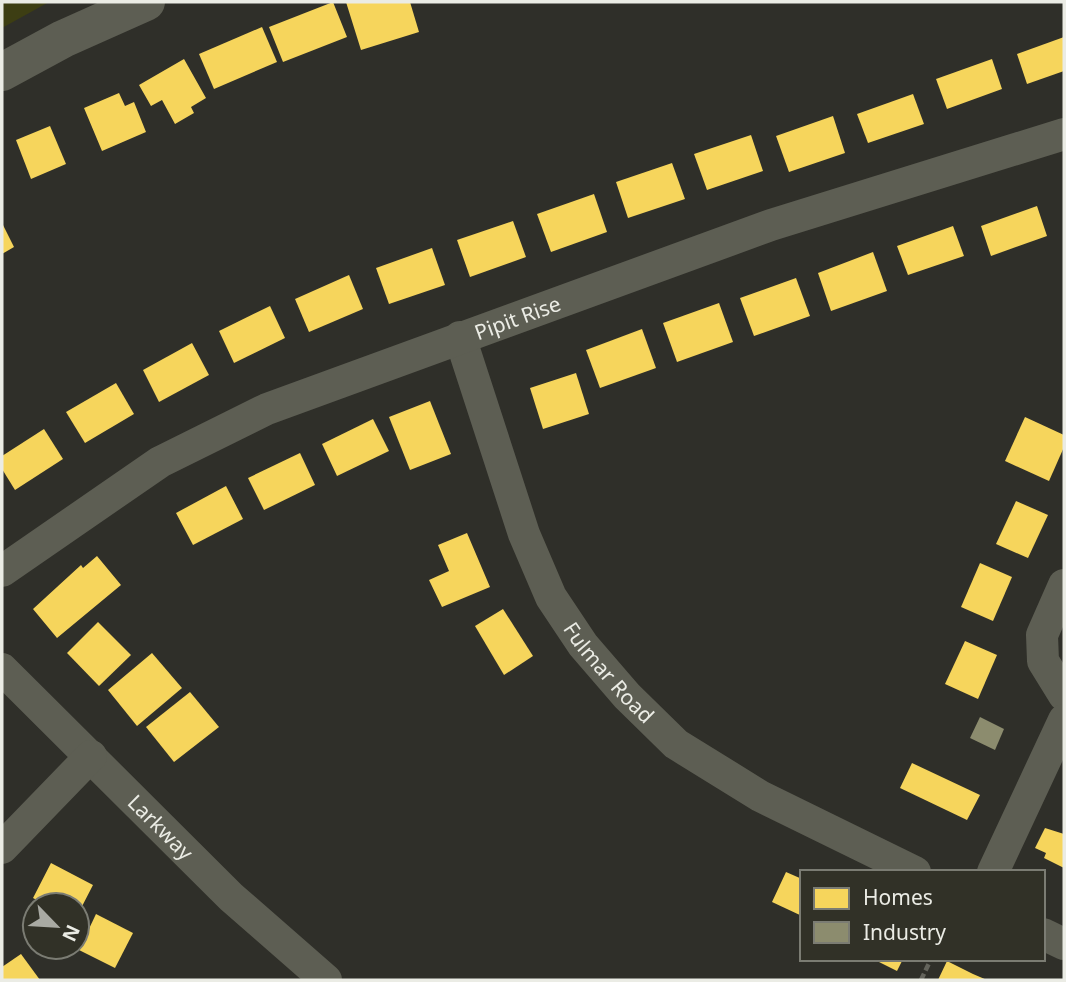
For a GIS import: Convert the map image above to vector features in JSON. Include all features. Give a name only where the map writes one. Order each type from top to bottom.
[{"type":"street","points":[[2,72],[63,39],[146,2]]},
{"type":"street","name":"Pipit Rise","points":[[2,571],[160,462],[267,409],[771,225],[1064,134]]},
{"type":"street","name":"Fulmar Road","points":[[460,337],[524,534],[551,597],[583,645],[626,695],[676,744],[760,796],[911,870]]},
{"type":"street","points":[[1064,585],[1042,635],[1043,661],[1064,695]]},
{"type":"street","name":"Larkway","points":[[2,668],[231,897],[326,980]]},
{"type":"street","points":[[994,870],[1064,720]]},
{"type":"street","points":[[2,848],[91,756]]},
{"type":"street","points":[[1045,935],[1064,944]]},
{"type":"path","points":[[921,980],[931,961]]},
{"type":"shaded area","points":[[2,2],[49,2],[2,28]]},
{"type":"building: Homes","points":[[333,2],[347,37],[283,62],[269,27]]},
{"type":"building: Homes","points":[[346,2],[410,2],[419,32],[361,50]]},
{"type":"building: Homes","points":[[262,27],[277,62],[214,89],[199,54]]},
{"type":"building: Homes","points":[[1064,37],[1064,71],[1027,84],[1017,54]]},
{"type":"building: Homes","points":[[184,59],[206,98],[191,107],[194,113],[175,124],[162,100],[151,106],[139,85]]},
{"type":"building: Homes","points":[[992,59],[1002,89],[947,109],[936,79]]},
{"type":"building: Homes","points":[[119,93],[125,106],[134,102],[146,132],[102,151],[84,108]]},
{"type":"building: Homes","points":[[913,94],[924,124],[868,143],[857,114]]},
{"type":"building: Homes","points":[[833,116],[845,153],[789,172],[776,136]]},
{"type":"building: Homes","points":[[50,126],[66,164],[31,179],[16,140]]},
{"type":"building: Homes","points":[[751,135],[763,171],[707,190],[694,154]]},
{"type":"building: Homes","points":[[672,163],[685,199],[628,218],[616,182]]},
{"type":"building: Homes","points":[[594,194],[607,232],[551,252],[537,214]]},
{"type":"building: Homes","points":[[1037,206],[1047,236],[991,256],[981,226]]},
{"type":"building: Homes","points":[[513,221],[526,257],[470,277],[457,240]]},
{"type":"building: Homes","points":[[2,223],[14,247],[2,254]]},
{"type":"building: Homes","points":[[953,226],[964,256],[908,275],[897,246]]},
{"type":"building: Homes","points":[[432,248],[445,285],[389,304],[376,268]]},
{"type":"building: Homes","points":[[873,252],[887,291],[831,311],[818,273]]},
{"type":"building: Homes","points":[[349,275],[363,309],[309,332],[295,299]]},
{"type":"building: Homes","points":[[796,278],[810,316],[754,336],[740,298]]},
{"type":"building: Homes","points":[[719,303],[733,342],[677,362],[663,323]]},
{"type":"building: Homes","points":[[270,306],[285,338],[234,363],[219,331]]},
{"type":"building: Homes","points":[[642,329],[656,368],[600,388],[586,350]]},
{"type":"building: Homes","points":[[192,343],[209,375],[159,402],[143,370]]},
{"type":"building: Homes","points":[[576,373],[589,414],[543,429],[530,388]]},
{"type":"building: Homes","points":[[116,383],[134,414],[85,443],[66,412]]},
{"type":"building: Homes","points":[[430,401],[451,454],[410,470],[389,417]]},
{"type":"building: Homes","points":[[1025,417],[1064,435],[1064,447],[1049,481],[1005,461]]},
{"type":"building: Homes","points":[[373,419],[389,451],[337,476],[322,444]]},
{"type":"building: Homes","points":[[44,429],[63,459],[15,490],[2,469],[2,456]]},
{"type":"building: Homes","points":[[300,453],[315,485],[264,510],[248,478]]},
{"type":"building: Homes","points":[[226,486],[243,519],[193,545],[176,513]]},
{"type":"building: Homes","points":[[1016,501],[1048,515],[1028,558],[996,544]]},
{"type":"building: Homes","points":[[467,533],[490,587],[442,607],[429,580],[449,571],[438,545]]},
{"type":"building: Homes","points":[[97,556],[121,585],[57,638],[33,609],[81,565],[83,568]]},
{"type":"building: Homes","points":[[980,563],[1012,577],[993,621],[961,607]]},
{"type":"building: Homes","points":[[503,609],[533,656],[504,675],[475,626]]},
{"type":"building: Homes","points":[[98,622],[131,655],[99,686],[67,653]]},
{"type":"building: Homes","points":[[965,641],[997,655],[978,699],[945,684]]},
{"type":"building: Homes","points":[[152,653],[182,688],[137,726],[108,690]]},
{"type":"building: Homes","points":[[190,692],[219,727],[174,762],[146,727]]},
{"type":"building: Homes","points":[[912,763],[980,795],[967,820],[900,788]]},
{"type":"building: Homes","points":[[1045,828],[1064,834],[1064,868],[1044,858],[1046,853],[1035,848]]},
{"type":"building: Homes","points":[[51,863],[93,885],[90,891],[37,891]]},
{"type":"building: Homes","points":[[786,872],[800,878],[800,915],[772,902]]},
{"type":"building: Homes","points":[[96,914],[133,933],[115,968],[91,956],[91,925]]},
{"type":"building: Homes","points":[[21,954],[21,961],[26,961],[40,980],[2,980],[2,967]]},
{"type":"building: Homes","points":[[877,961],[902,961],[897,971]]},
{"type":"building: Homes","points":[[947,961],[973,974],[987,980],[938,980]]},
{"type":"building: Industry","points":[[980,717],[1004,729],[995,750],[970,738]]}]
